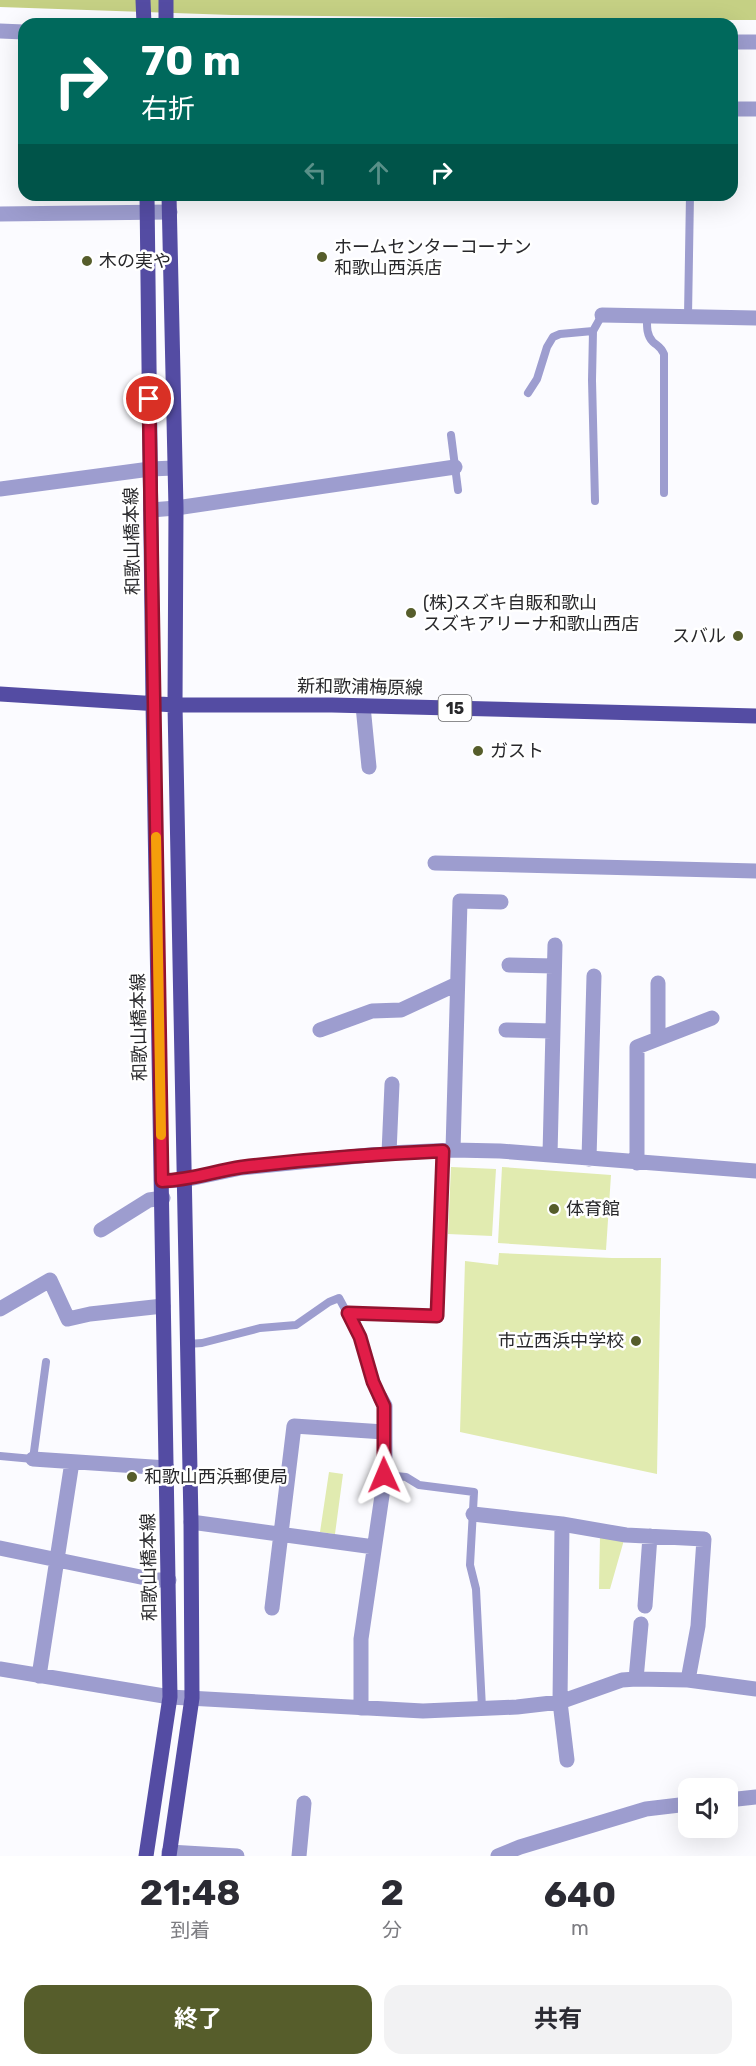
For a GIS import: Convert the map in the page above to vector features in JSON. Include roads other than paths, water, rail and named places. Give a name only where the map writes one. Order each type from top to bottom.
[{"type":"main road","points":[[143,0],[144,18]]},
{"type":"main road","points":[[166,0],[166,18]]},
{"type":"main road","name":"和歌山橋本線","points":[[146,1856],[170,1697],[147,201]]},
{"type":"main road","points":[[169,1854],[192,1698],[188,1344],[175,705],[176,508],[170,201]]},
{"type":"main road","name":"新和歌浦梅原線","points":[[0,694],[175,705],[363,706],[756,716]]},
{"type":"street","points":[[0,31],[18,32]]},
{"type":"street","points":[[738,42],[756,42]]},
{"type":"street","points":[[738,109],[756,109]]},
{"type":"street","points":[[0,214],[170,212]]},
{"type":"street","points":[[602,315],[756,318]]},
{"type":"street","points":[[0,489],[150,469],[174,468]]},
{"type":"street","points":[[151,510],[455,468]]},
{"type":"street","points":[[363,706],[369,767]]},
{"type":"street","points":[[435,863],[756,871]]},
{"type":"street","points":[[448,1150],[460,901],[501,902]]},
{"type":"street","points":[[550,1155],[555,945]]},
{"type":"street","points":[[509,965],[554,966]]},
{"type":"street","points":[[589,1159],[594,976]]},
{"type":"street","points":[[658,983],[658,1038]]},
{"type":"street","points":[[320,1030],[372,1011],[401,1010],[457,984]]},
{"type":"street","points":[[634,1166],[637,1047],[712,1018]]},
{"type":"street","points":[[506,1030],[552,1031]]},
{"type":"street","points":[[389,1153],[392,1084]]},
{"type":"street","points":[[162,1181],[184,1180],[241,1168],[389,1153],[448,1150],[550,1155],[634,1166],[756,1171]]},
{"type":"street","points":[[101,1230],[149,1200],[163,1198]]},
{"type":"street","points":[[0,1309],[50,1280],[68,1318],[163,1306]]},
{"type":"street","points":[[361,1708],[361,1639],[384,1475],[384,1406],[380,1397]]},
{"type":"street","points":[[272,1608],[279,1535],[294,1426],[384,1432]]},
{"type":"street","points":[[33,1459],[167,1468]]},
{"type":"street","points":[[39,1676],[72,1462]]},
{"type":"street","points":[[473,1514],[562,1524],[626,1535],[704,1539],[698,1626],[688,1680]]},
{"type":"street","points":[[191,1522],[374,1547]]},
{"type":"street","points":[[562,1524],[560,1702],[567,1760]]},
{"type":"street","points":[[645,1606],[650,1536]]},
{"type":"street","points":[[0,1548],[155,1580],[169,1580]]},
{"type":"street","points":[[636,1679],[642,1624]]},
{"type":"street","points":[[0,1670],[170,1697],[423,1711],[517,1707],[560,1702],[622,1680],[636,1679],[688,1680],[756,1689]]},
{"type":"street","points":[[738,1799],[756,1797]]},
{"type":"street","points":[[299,1856],[304,1803]]},
{"type":"street","points":[[498,1856],[520,1847],[646,1809],[678,1805]]},
{"type":"street","points":[[169,1854],[237,1856]]},
{"type":"lane","points":[[688,316],[690,201]]},
{"type":"lane","points":[[595,501],[593,331],[602,315]]},
{"type":"lane","points":[[647,315],[648,333],[653,342],[660,345],[664,354],[664,492]]},
{"type":"lane","points":[[528,393],[537,379],[547,347],[553,337],[560,334],[593,331]]},
{"type":"lane","points":[[452,435],[458,490]]},
{"type":"lane","points":[[348,1313],[437,1316],[448,1150]]},
{"type":"lane","points":[[188,1344],[202,1343],[260,1328],[296,1325],[329,1302],[339,1298],[360,1337],[373,1382],[380,1397]]},
{"type":"lane","points":[[0,1456],[33,1459],[46,1362]]},
{"type":"lane","points":[[384,1475],[406,1477],[419,1485],[474,1491],[470,1565],[476,1589],[482,1708]]},
{"type":"place","name":"ホームセンターコーナン 和歌山西浜店","points":[[322,257]]},
{"type":"place","name":"木の実や","points":[[87,261]]},
{"type":"place","name":"(株)スズキ自販和歌山 スズキアリーナ和歌山西店","points":[[411,613]]},
{"type":"place","name":"スバル","points":[[738,636]]},
{"type":"place","name":"ガスト","points":[[478,751]]},
{"type":"place","name":"体育館","points":[[554,1209]]},
{"type":"place","name":"市立西浜中学校","points":[[636,1341]]},
{"type":"place","name":"和歌山西浜郵便局","points":[[132,1477]]}]
